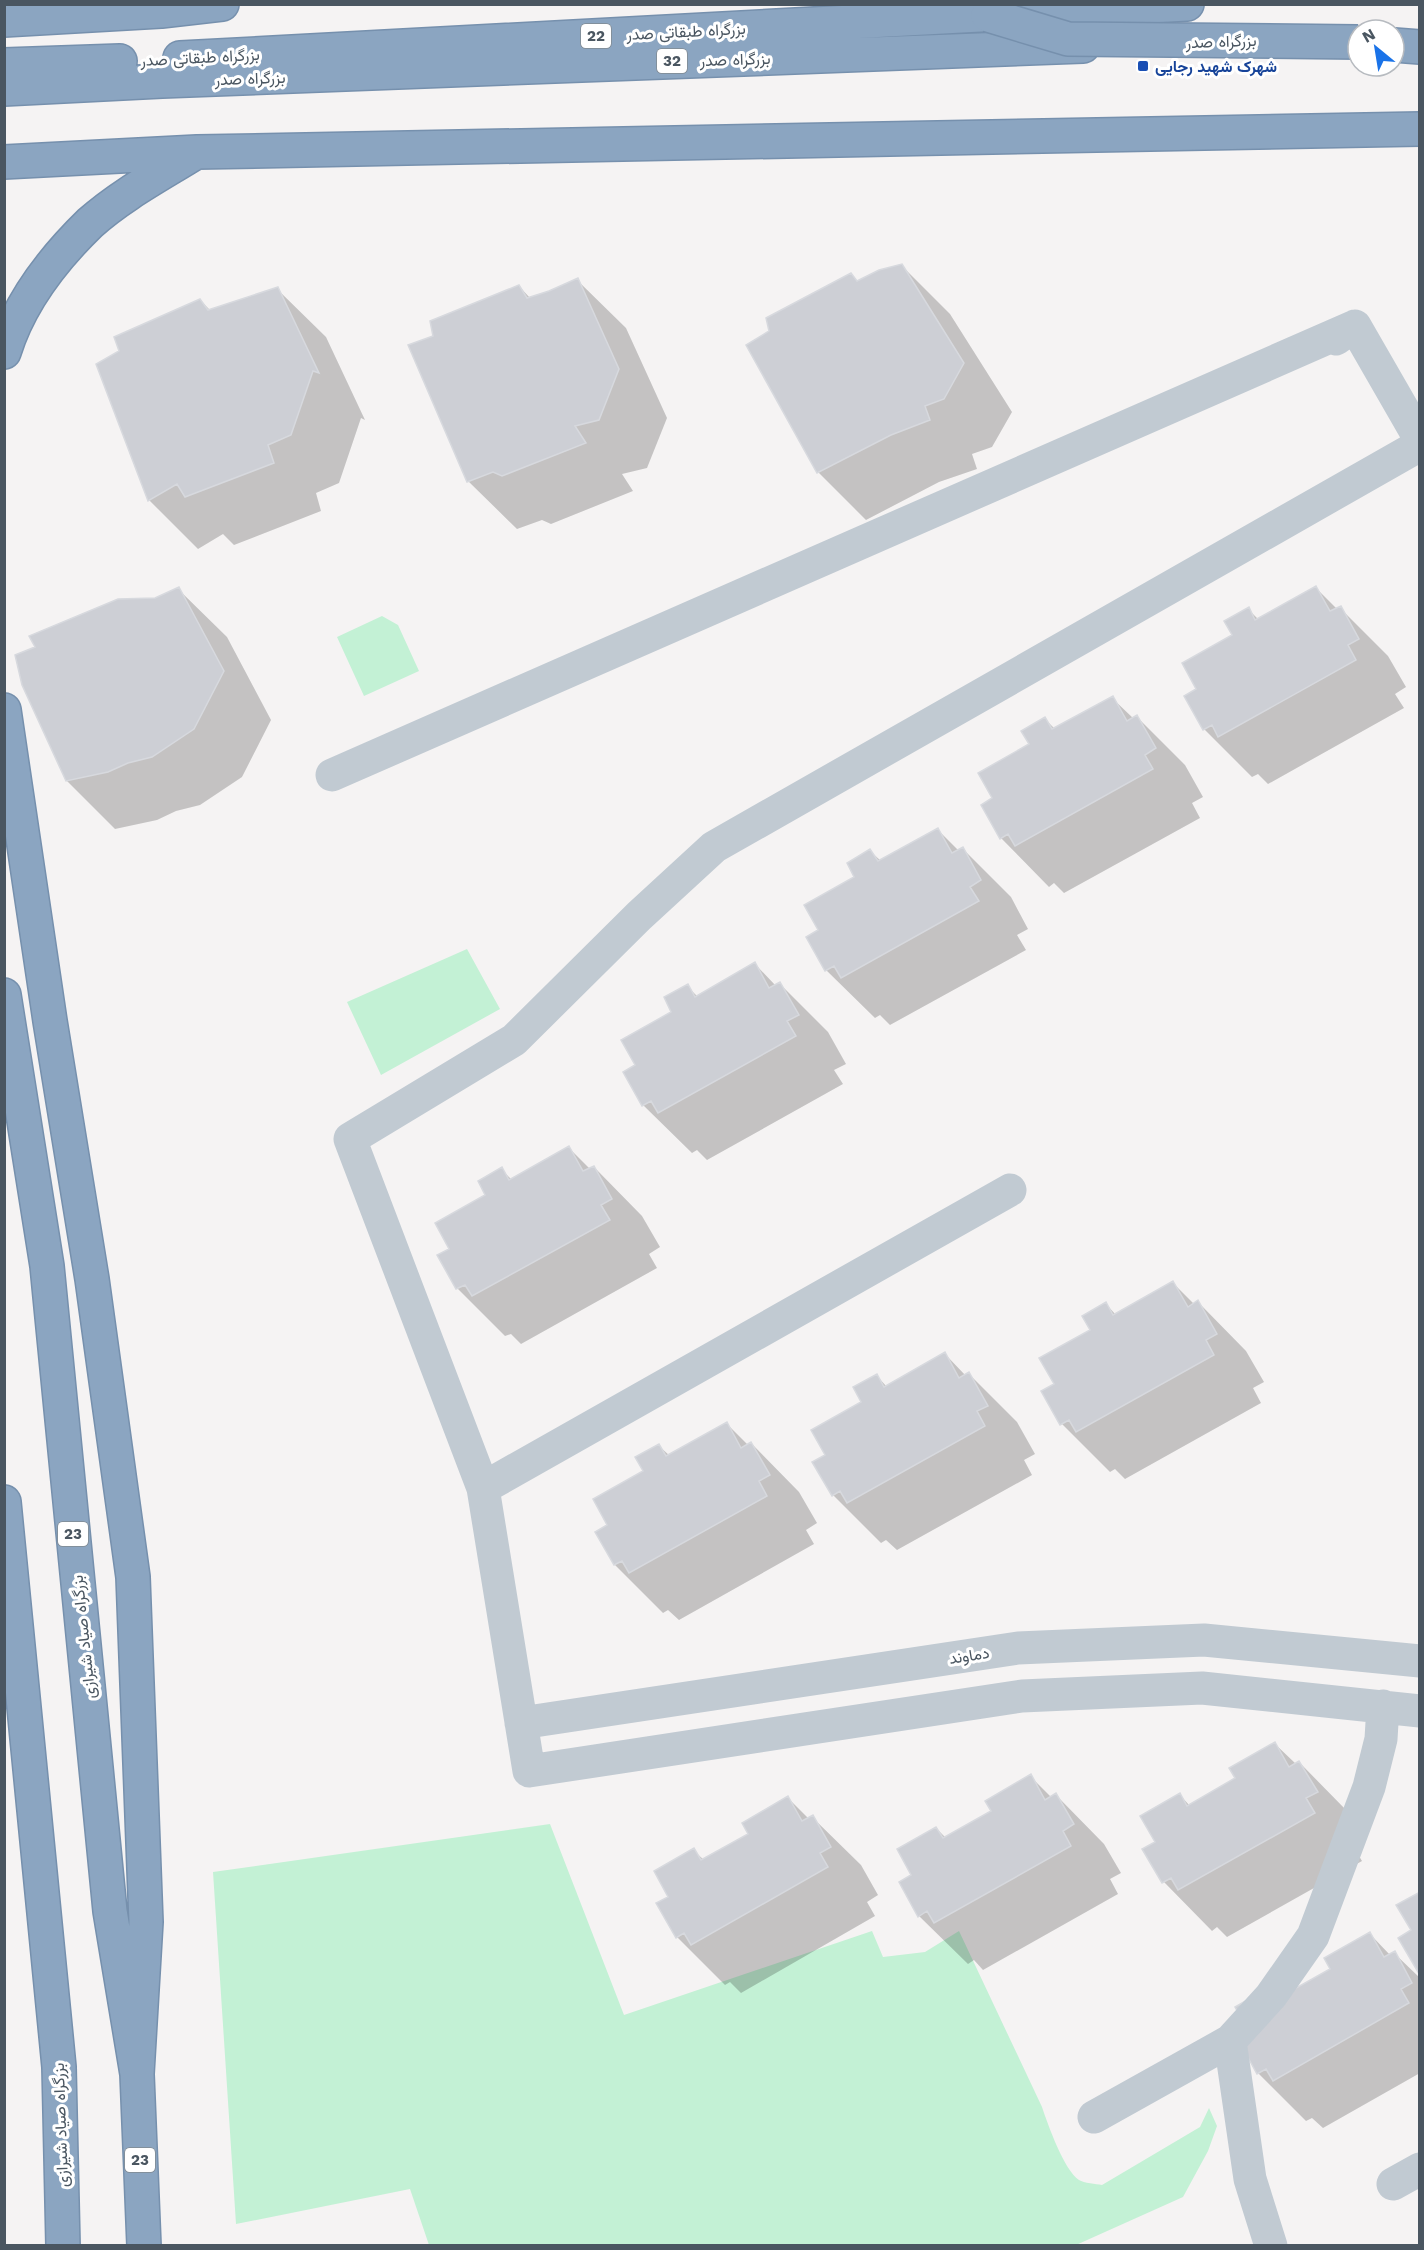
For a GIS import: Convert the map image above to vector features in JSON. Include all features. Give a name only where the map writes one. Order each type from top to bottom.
[{"type":"highway","points":[[4,20],[222,4]]},
{"type":"highway","name":"بزرگراه طبقاتی صدر","points":[[4,65],[1187,4]]},
{"type":"highway","points":[[988,15],[1068,39],[1346,42]]},
{"type":"highway","name":"بزرگراه صدر","points":[[4,89],[162,81],[1346,36]]},
{"type":"highway","points":[[4,162],[197,152],[1419,129]]},
{"type":"highway","points":[[4,352],[11,329],[48,269],[91,223],[141,186],[197,152]]},
{"type":"highway","points":[[4,710],[50,1021],[92,1279],[133,1577],[146,1922],[137,2074]]},
{"type":"highway","name":"بزرگراه صیاد شیرازی","points":[[4,995],[47,1266],[110,1911],[137,2074],[144,2246]]},
{"type":"highway","name":"بزرگراه صیاد شیرازی","points":[[4,1502],[59,2067],[63,2246]]},
{"type":"street","points":[[1355,326],[1419,438]]},
{"type":"street","points":[[1080,460],[1328,344],[1355,326]]},
{"type":"street","points":[[332,775],[1355,326]]},
{"type":"street","points":[[1419,445],[714,847],[668,888],[514,1040],[350,1139],[483,1488],[529,1771],[1022,1696],[1202,1688],[1419,1711]]},
{"type":"street","points":[[483,1488],[1010,1190]]},
{"type":"street","name":"دماوند","points":[[521,1723],[1018,1647],[1204,1640],[1419,1661]]},
{"type":"street","points":[[1094,2117],[1230,2041],[1271,1996],[1313,1935],[1370,1787],[1381,1739],[1383,1706]]},
{"type":"street","points":[[1230,2041],[1250,2179],[1270,2246]]},
{"type":"green space","points":[[382,616],[398,625],[419,671],[364,696],[337,637]]},
{"type":"green space","points":[[467,949],[500,1009],[381,1075],[347,1002]]},
{"type":"green space","points":[[550,1824],[624,2015],[872,1931],[883,1957],[925,1952],[959,1931],[1042,2107],[1062,2157],[1073,2175],[1087,2183],[1102,2185],[1200,2127],[1209,2108],[1217,2126],[1208,2151],[1183,2197],[1076,2245],[429,2245],[410,2189],[236,2224],[213,1872]]},
{"type":"building","points":[[902,264],[964,363],[944,399],[925,406],[930,420],[891,435],[817,473],[746,345],[769,331],[766,318],[851,273],[857,281],[879,270]]},
{"type":"building","points":[[578,278],[619,369],[599,420],[575,426],[586,443],[502,476],[493,472],[467,482],[408,345],[433,336],[430,321],[519,285],[527,298]]},
{"type":"building","points":[[278,287],[319,373],[313,371],[291,435],[268,445],[274,463],[185,497],[177,484],[148,501],[96,364],[119,351],[114,337],[200,299],[208,310]]},
{"type":"building","points":[[1316,586],[1330,611],[1341,606],[1359,639],[1348,645],[1356,660],[1218,737],[1212,725],[1203,730],[1184,696],[1196,689],[1182,663],[1232,635],[1224,621],[1249,607],[1255,620]]},
{"type":"building","points":[[179,587],[224,671],[194,729],[152,757],[128,763],[108,772],[66,781],[22,685],[15,655],[35,647],[29,636],[118,599],[155,598]]},
{"type":"building","points":[[1113,696],[1127,721],[1137,715],[1156,748],[1145,755],[1153,769],[1015,846],[1008,834],[1000,839],[981,805],[992,798],[978,773],[1029,744],[1021,731],[1045,717],[1052,729]]},
{"type":"building","points":[[938,828],[952,853],[963,847],[981,880],[970,887],[979,901],[841,978],[834,966],[825,971],[806,937],[818,930],[804,905],[854,877],[847,863],[870,849],[878,861]]},
{"type":"building","points":[[755,962],[769,988],[780,982],[799,1015],[787,1021],[796,1036],[658,1113],[651,1101],[642,1106],[623,1072],[635,1065],[621,1040],[671,1012],[664,997],[688,984],[695,997]]},
{"type":"building","points":[[569,1146],[583,1171],[594,1166],[612,1199],[601,1205],[610,1220],[472,1296],[465,1285],[456,1289],[437,1255],[449,1249],[435,1223],[485,1195],[478,1181],[502,1167],[509,1180]]},
{"type":"building","points":[[1173,1281],[1188,1307],[1198,1300],[1217,1334],[1206,1340],[1214,1355],[1076,1432],[1069,1420],[1060,1425],[1041,1391],[1054,1384],[1039,1358],[1090,1330],[1082,1316],[1106,1302],[1113,1315]]},
{"type":"building","points":[[945,1352],[959,1378],[969,1372],[988,1406],[977,1411],[985,1426],[847,1503],[840,1491],[832,1496],[812,1462],[825,1455],[811,1430],[861,1402],[853,1387],[877,1374],[884,1387]]},
{"type":"building","points":[[727,1422],[741,1448],[751,1442],[770,1475],[759,1481],[767,1496],[629,1573],[622,1561],[614,1565],[595,1532],[607,1525],[593,1499],[643,1471],[635,1457],[659,1444],[666,1456]]},
{"type":"building","points":[[1275,1742],[1289,1767],[1299,1761],[1318,1792],[1306,1798],[1315,1813],[1178,1890],[1171,1878],[1162,1883],[1142,1849],[1155,1842],[1140,1816],[1180,1793],[1187,1806],[1235,1778],[1229,1768]]},
{"type":"building","points":[[1031,1774],[1045,1800],[1056,1793],[1074,1824],[1063,1831],[1071,1846],[934,1923],[927,1911],[918,1917],[899,1882],[911,1875],[897,1849],[936,1827],[943,1838],[991,1811],[985,1801]]},
{"type":"building","points":[[788,1796],[802,1821],[813,1815],[831,1847],[820,1853],[828,1867],[691,1945],[684,1933],[676,1938],[656,1903],[668,1897],[654,1871],[694,1848],[701,1860],[748,1834],[742,1823]]},
{"type":"building","points":[[1420,1892],[1420,1971],[1418,1972],[1398,1938],[1411,1930],[1396,1905]]},
{"type":"building","points":[[1370,1932],[1384,1957],[1395,1951],[1412,1983],[1401,1989],[1409,2003],[1273,2081],[1266,2069],[1257,2074],[1238,2039],[1250,2033],[1235,2007],[1275,1984],[1282,1996],[1330,1969],[1324,1958]]},
{"type":"place","name":"شهرک شهید رجایی","points":[[1143,66]]}]
